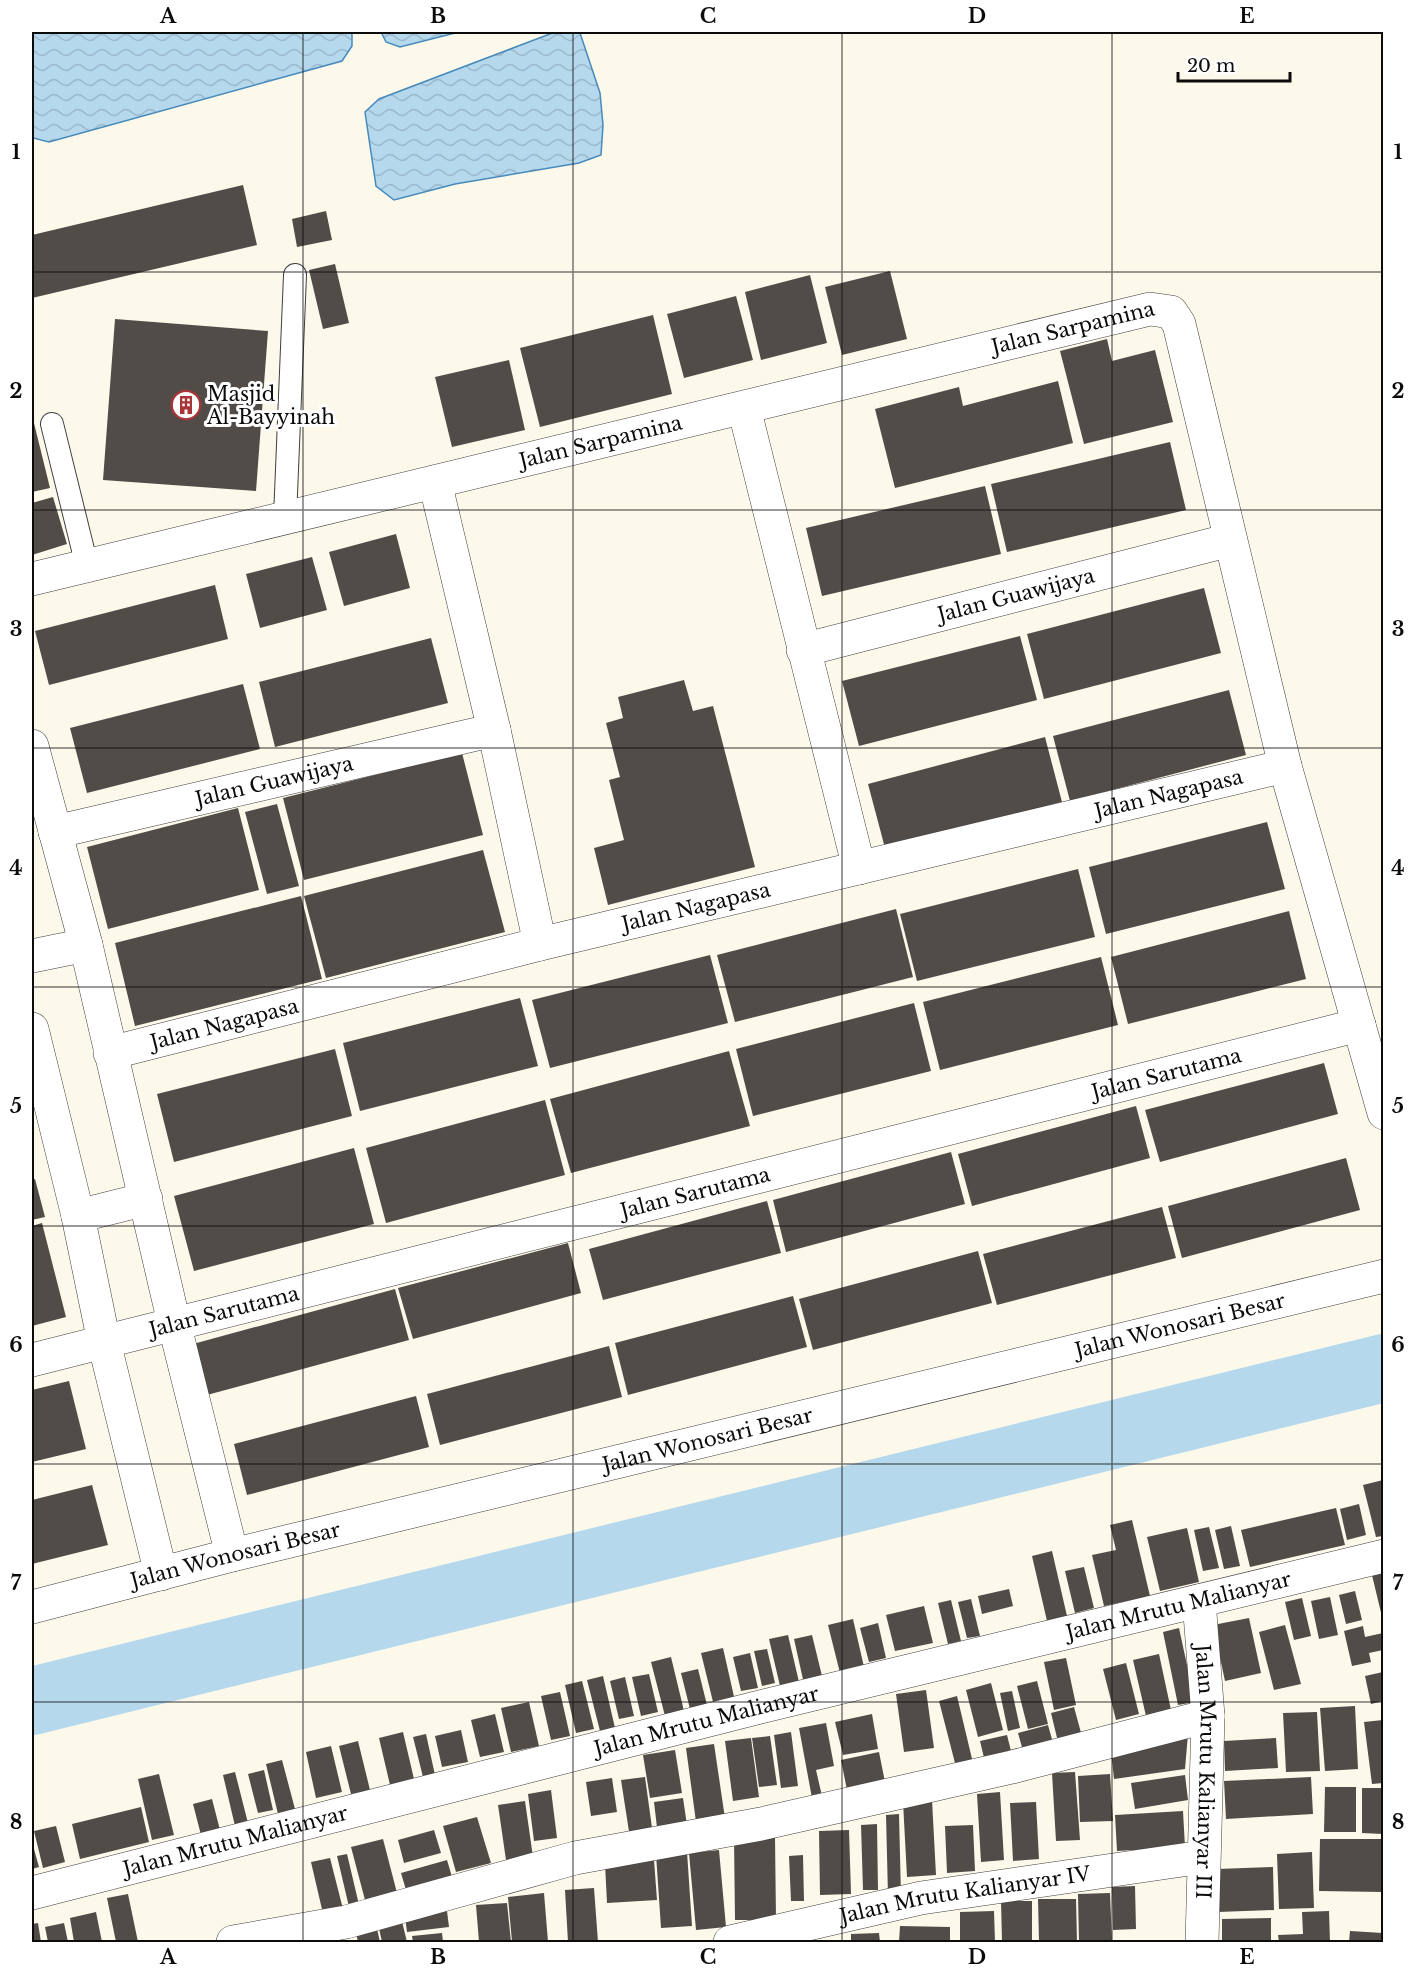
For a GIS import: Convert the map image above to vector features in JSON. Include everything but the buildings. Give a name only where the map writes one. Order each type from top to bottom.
[{"type":"street","name":"Jalan Sarpamina","points":[[32,579],[1150,309],[1171,312],[1179,324],[1230,540]]},
{"type":"street","points":[[744,408],[859,868]]},
{"type":"street","points":[[435,482],[494,730],[540,944]]},
{"type":"street","points":[[1230,540],[1285,766],[1383,1113]]},
{"type":"street","name":"Jalan Guawijaya","points":[[803,650],[1230,540]]},
{"type":"street","name":"Jalan Guawijaya","points":[[55,832],[494,730]]},
{"type":"street","points":[[32,746],[86,945],[174,1323],[232,1554]]},
{"type":"street","name":"Jalan Nagapasa","points":[[110,1053],[540,944],[1285,766]]},
{"type":"street","points":[[32,956],[86,945]]},
{"type":"street","name":"Jalan Sarutama","points":[[32,1360],[1359,1025]]},
{"type":"street","points":[[32,1029],[39,1090],[78,1216],[104,1342],[161,1574]]},
{"type":"street","points":[[78,1216],[146,1198]]},
{"type":"street","name":"Jalan Wonosari Besar","points":[[32,1607],[232,1554],[1383,1276]]},
{"type":"street","name":"Jalan Mrutu Malianyar","points":[[32,1893],[756,1708],[1383,1556]]},
{"type":"street","name":"Jalan Mrutu Kalianyar III","points":[[1199,1601],[1208,1716],[1202,1942]]},
{"type":"street","points":[[233,1942],[346,1922],[575,1858],[761,1824],[1012,1767],[1208,1716]]},
{"type":"street","name":"Jalan Mrutu Kalianyar IV","points":[[730,1942],[921,1898],[1203,1857]]},
{"type":"lane","points":[[285,518],[295,275]]},
{"type":"lane","points":[[52,424],[87,566]]},
{"type":"water","points":[[32,32],[352,32],[352,46],[342,61],[49,142],[33,138]]},
{"type":"water","points":[[381,32],[459,32],[400,47],[386,42]]},
{"type":"water","points":[[555,32],[580,33],[600,93],[603,125],[601,155],[579,163],[455,184],[394,200],[376,186],[365,112],[379,99]]},
{"type":"waterway","points":[[32,1701],[1384,1368]]},
{"type":"place","name":"Masjid Al-Bayyinah","points":[[186,405]]}]
